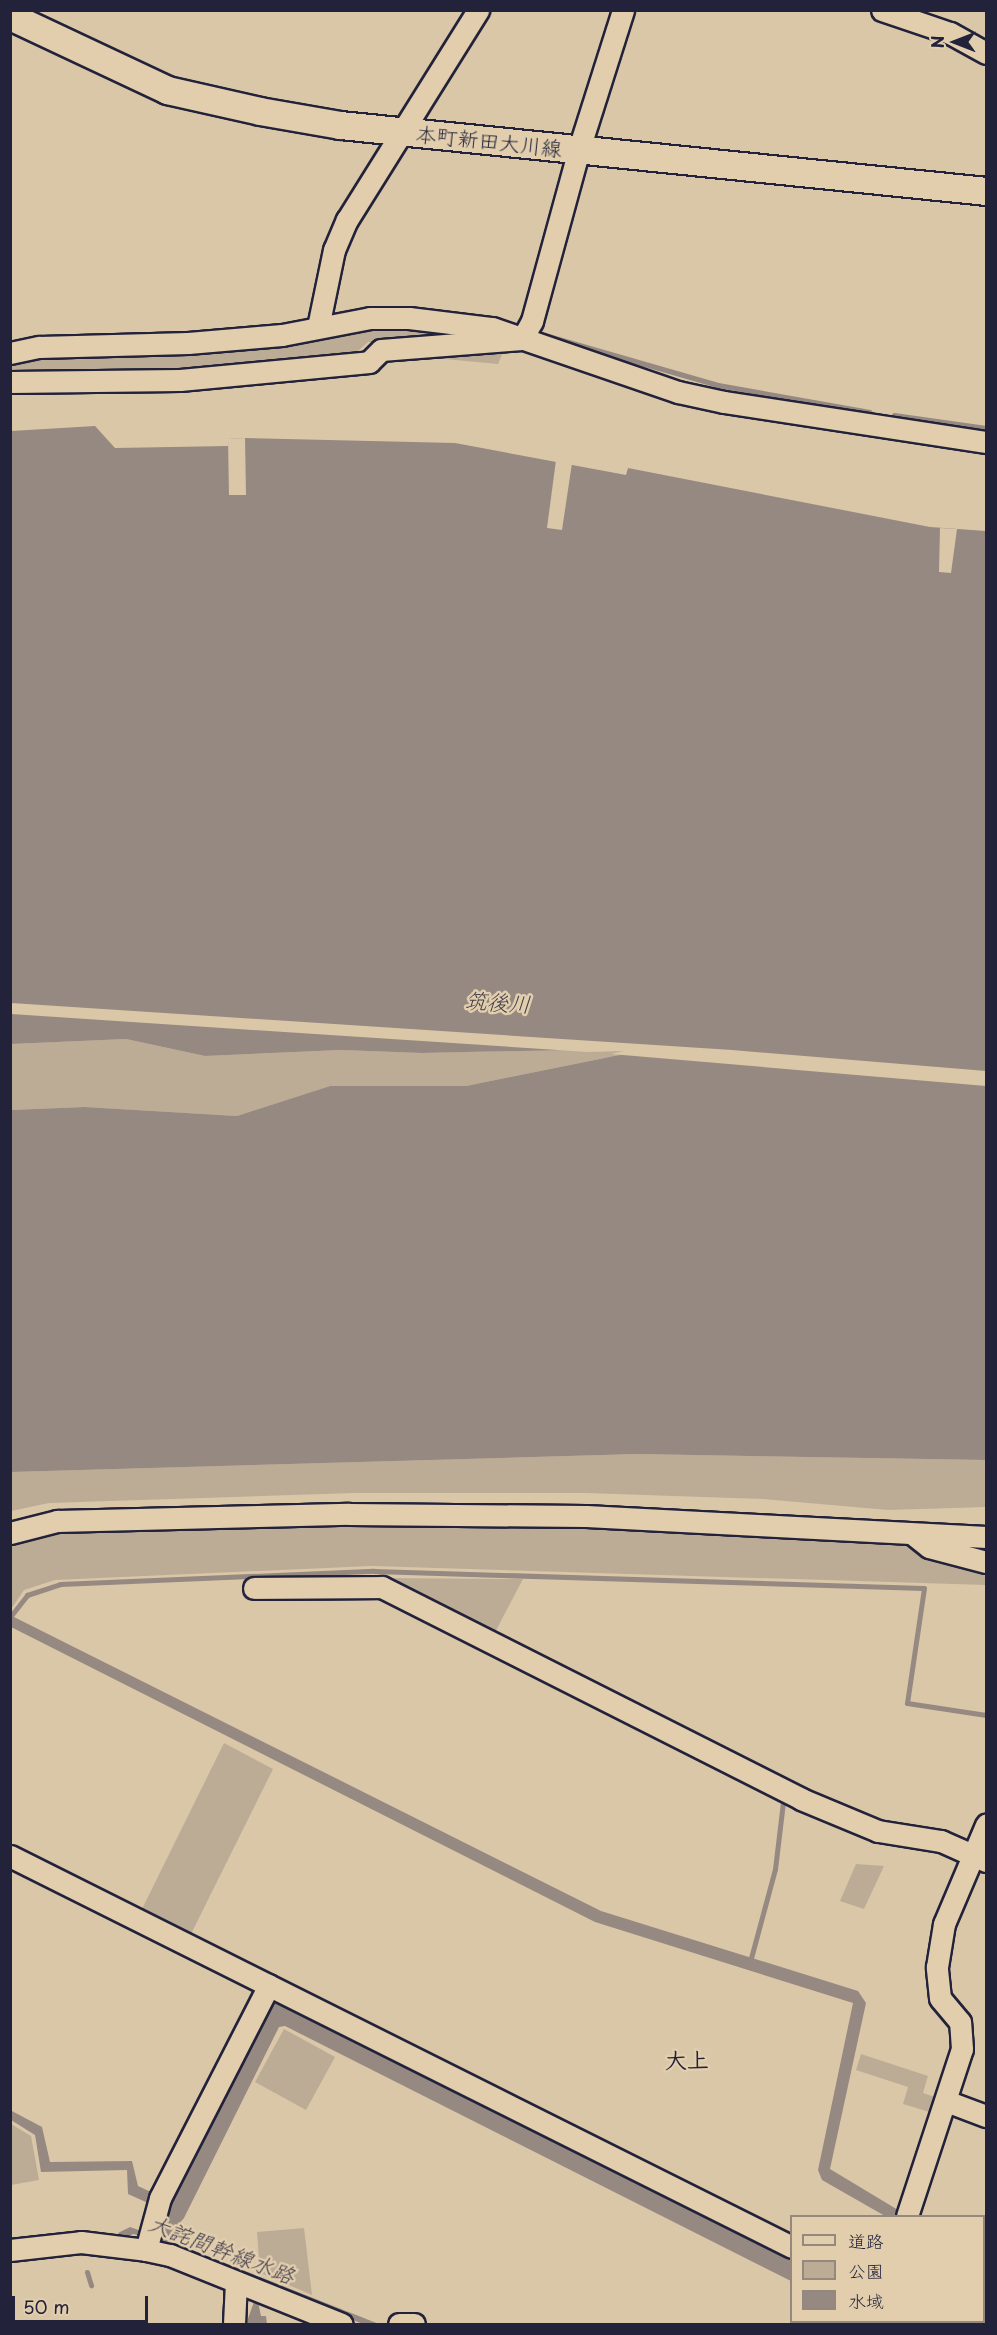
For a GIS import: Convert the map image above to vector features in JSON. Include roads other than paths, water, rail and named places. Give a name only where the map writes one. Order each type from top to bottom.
[{"type":"main road","name":"本町新田大川線","points":[[10,16],[167,90],[271,113],[404,131],[987,191]]},
{"type":"street","points":[[318,327],[334,250],[356,203],[404,131],[478,10]]},
{"type":"street","points":[[522,339],[532,321],[579,149],[623,10]]},
{"type":"street","points":[[882,10],[950,33],[987,53]]},
{"type":"street","points":[[10,353],[39,347],[247,338],[370,318],[409,318],[492,328],[701,397],[987,442]]},
{"type":"street","points":[[10,382],[180,380],[369,362],[381,350],[522,339]]},
{"type":"street","points":[[10,1533],[57,1521],[361,1514],[586,1516],[987,1537]]},
{"type":"street","points":[[911,1533],[929,1547],[987,1562]]},
{"type":"street","points":[[254,1588],[382,1587],[801,1799],[878,1831],[931,1839],[979,1859]]},
{"type":"street","points":[[907,2215],[946,2102],[963,2036],[960,2022],[940,1998],[938,1967],[944,1924],[979,1859],[987,1825]]},
{"type":"street","points":[[10,1856],[790,2246]]},
{"type":"street","points":[[148,2241],[160,2198],[269,1985]]},
{"type":"street","points":[[946,2102],[987,2116]]},
{"type":"street","points":[[10,2250],[148,2241],[171,2255],[342,2325]]},
{"type":"street","points":[[234,2325],[236,2282]]},
{"type":"street","points":[[399,2324],[414,2325]]},
{"type":"water","name":"筑後川","points":[[95,426],[115,448],[228,446],[228,439],[245,438],[455,443],[626,475],[628,468],[930,527],[986,531],[986,1460],[637,1454],[11,1472],[10,1110],[85,1107],[237,1116],[330,1086],[466,1086],[654,1048],[422,1053],[341,1050],[205,1056],[126,1039],[11,1044],[11,431]]},
{"type":"water","points":[[10,1615],[601,1911],[858,1991],[866,2003],[830,2169],[898,2210],[896,2215],[883,2215],[822,2180],[818,2170],[853,2003],[595,1922],[11,1627]]},
{"type":"water","points":[[278,1999],[790,2257],[790,2280],[285,2026],[279,2027],[184,2218],[168,2237],[162,2234],[166,2206],[270,2001]]},
{"type":"water","points":[[10,2110],[42,2127],[50,2162],[132,2161],[138,2186],[153,2193],[148,2203],[128,2194],[127,2170],[41,2172],[35,2135],[11,2120]]},
{"type":"water","points":[[130,2227],[379,2324],[363,2324],[134,2234],[122,2238],[118,2233]]},
{"type":"water","points":[[254,2302],[258,2302],[261,2316],[266,2316],[267,2324],[246,2324]]},
{"type":"waterway","points":[[541,334],[718,385],[870,412]]},
{"type":"waterway","points":[[894,415],[986,428]]},
{"type":"waterway","points":[[10,1617],[27,1595],[60,1584],[374,1571],[924,1588],[907,1703],[986,1715]]},
{"type":"waterway","points":[[751,1958],[775,1869],[783,1802]]},
{"type":"waterway","name":"大詫間幹線水路","points":[[87,2272],[91,2285]]},
{"type":"district","name":"大上","points":[[687,2059]]}]
